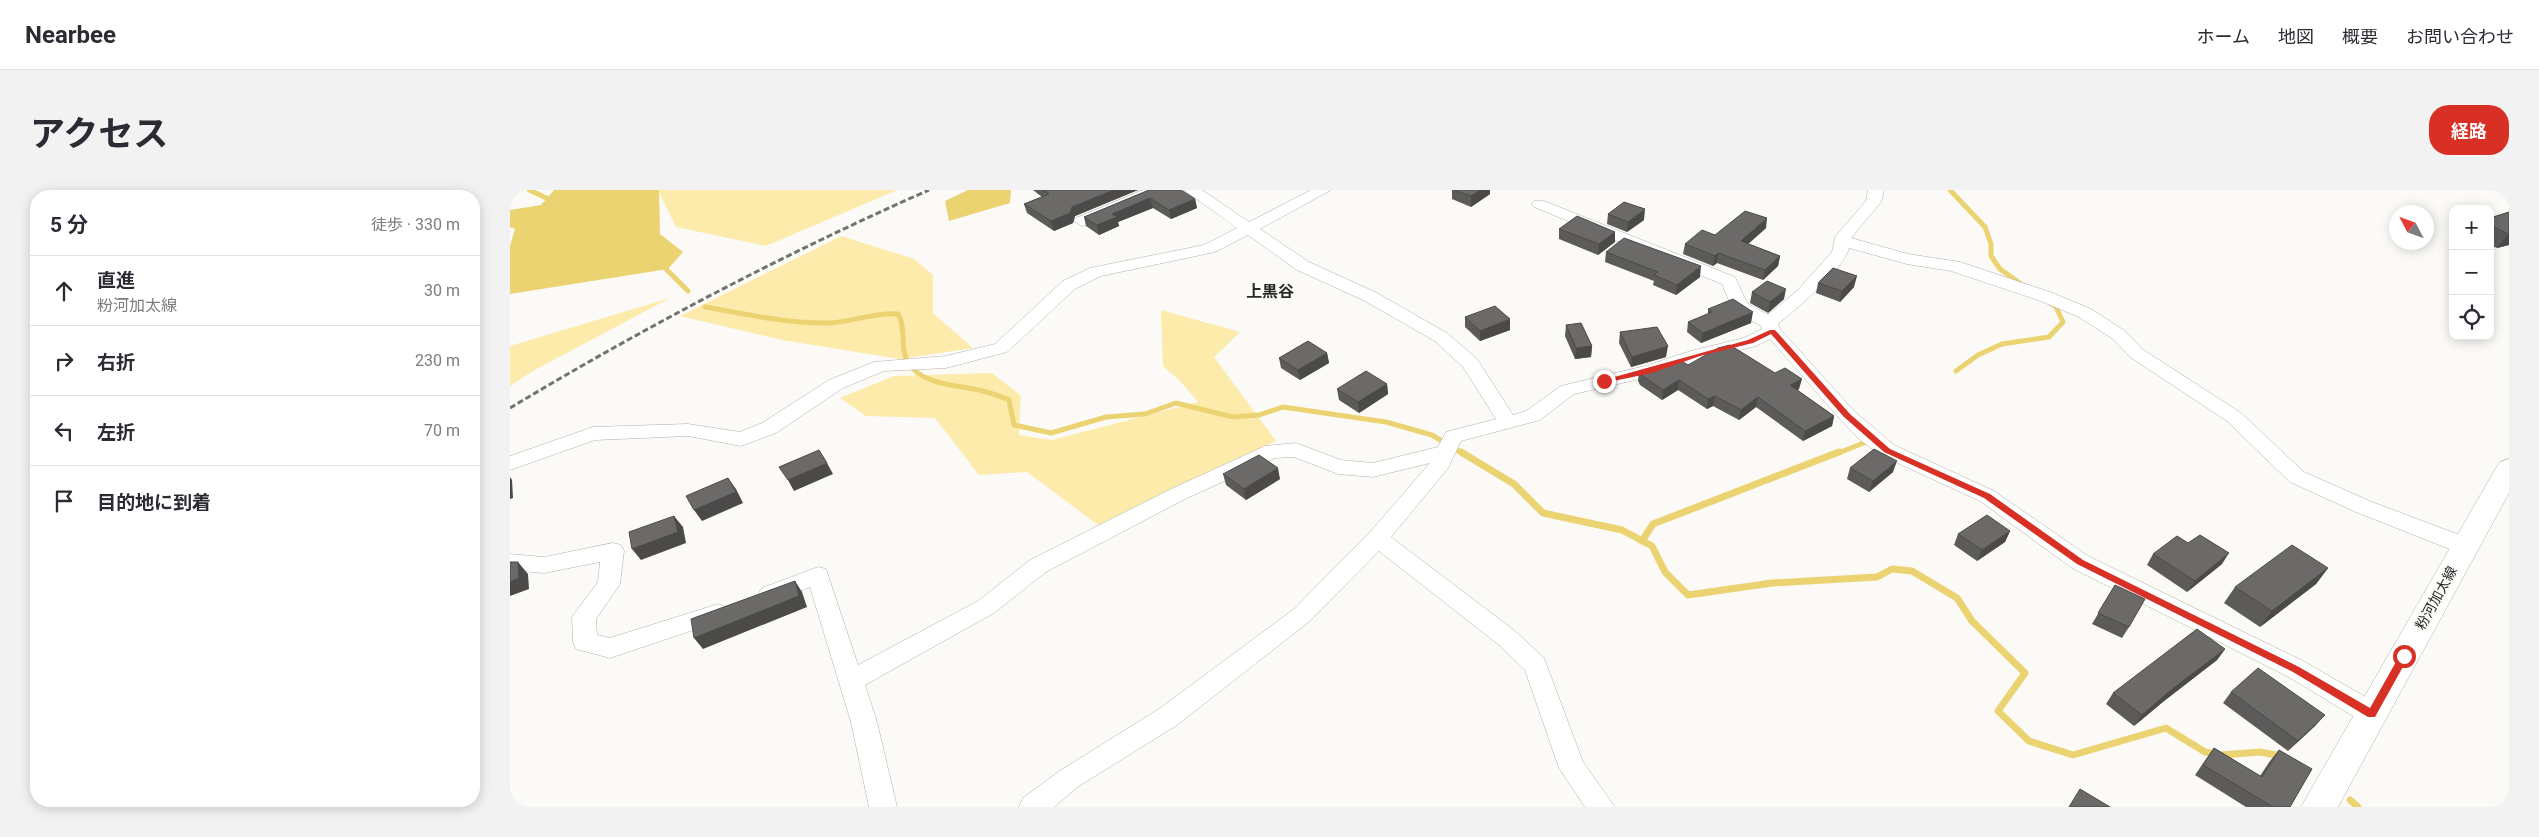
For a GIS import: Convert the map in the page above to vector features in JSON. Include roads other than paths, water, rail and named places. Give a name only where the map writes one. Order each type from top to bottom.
[{"type":"main road","name":"粉河加太線","points":[[2319,807],[2509,468]]},
{"type":"street","points":[[1082,221],[1137,193],[1156,190]]},
{"type":"street","points":[[1192,190],[1303,266],[1369,296],[1440,337],[1470,363],[1509,424]]},
{"type":"street","points":[[510,462],[593,434],[688,430],[741,439],[769,428],[836,384],[881,366],[946,362],[1001,348],[1069,286],[1096,272],[1209,249],[1323,190]]},
{"type":"street","points":[[1033,807],[1070,778],[1168,717],[1302,615],[1378,538],[1441,463],[1453,437],[1534,416],[1568,390],[1650,371],[1698,355],[1750,342],[1771,327],[1826,271],[1840,253],[1843,237],[1873,202],[1876,190]]},
{"type":"street","points":[[1539,204],[1729,281],[1739,306],[1771,327],[1847,415],[1887,450],[1987,496],[2080,562],[2296,669],[2372,714]]},
{"type":"street","points":[[1843,241],[1907,258],[1954,266],[2044,296],[2085,313],[2119,335],[2136,353],[2234,417],[2272,450],[2297,477],[2364,507],[2465,546]]},
{"type":"street","points":[[852,680],[986,606],[1038,566],[1176,496],[1272,451],[1296,450],[1338,466],[1374,470],[1446,452]]},
{"type":"street","points":[[1378,538],[1506,638],[1535,665],[1572,768],[1602,807]]},
{"type":"street","points":[[510,562],[544,565],[613,551],[609,584],[584,617],[585,642],[610,648],[702,620],[818,575],[852,680],[883,807]]},
{"type":"waterway","points":[[529,190],[553,201]]},
{"type":"waterway","points":[[1950,190],[1985,227],[1991,244],[1991,256],[2000,269],[2021,284]]},
{"type":"waterway","points":[[662,265],[688,291]]},
{"type":"waterway","points":[[1956,371],[1978,355],[2002,344],[2049,337],[2063,322],[2056,307],[2050,303]]},
{"type":"waterway","points":[[705,307],[767,318],[814,323],[839,322],[880,314],[898,314],[902,326],[905,357],[915,371],[932,380],[986,392],[1009,400],[1014,425],[1051,433],[1106,417],[1145,414],[1176,403],[1233,417],[1259,415],[1283,407],[1386,422],[1432,435],[1463,454]]},
{"type":"waterway","points":[[1836,454],[1866,442]]},
{"type":"waterway","points":[[1461,452],[1514,484],[1543,513],[1622,530],[1642,541]]},
{"type":"waterway","points":[[1642,541],[1653,524],[1839,452]]},
{"type":"waterway","points":[[1642,541],[1652,546],[1665,572],[1688,595],[1772,583],[1877,577],[1892,569],[1912,571],[1957,598],[1972,621],[2025,673],[1998,711],[2029,741],[2073,755],[2166,728],[2205,752],[2221,755],[2260,752],[2282,756]]},
{"type":"waterway","points":[[2350,800],[2358,807]]},
{"type":"railway","points":[[510,408],[664,320],[768,266],[929,190]]},
{"type":"district","name":"上黒谷","points":[[1270,291]]}]
